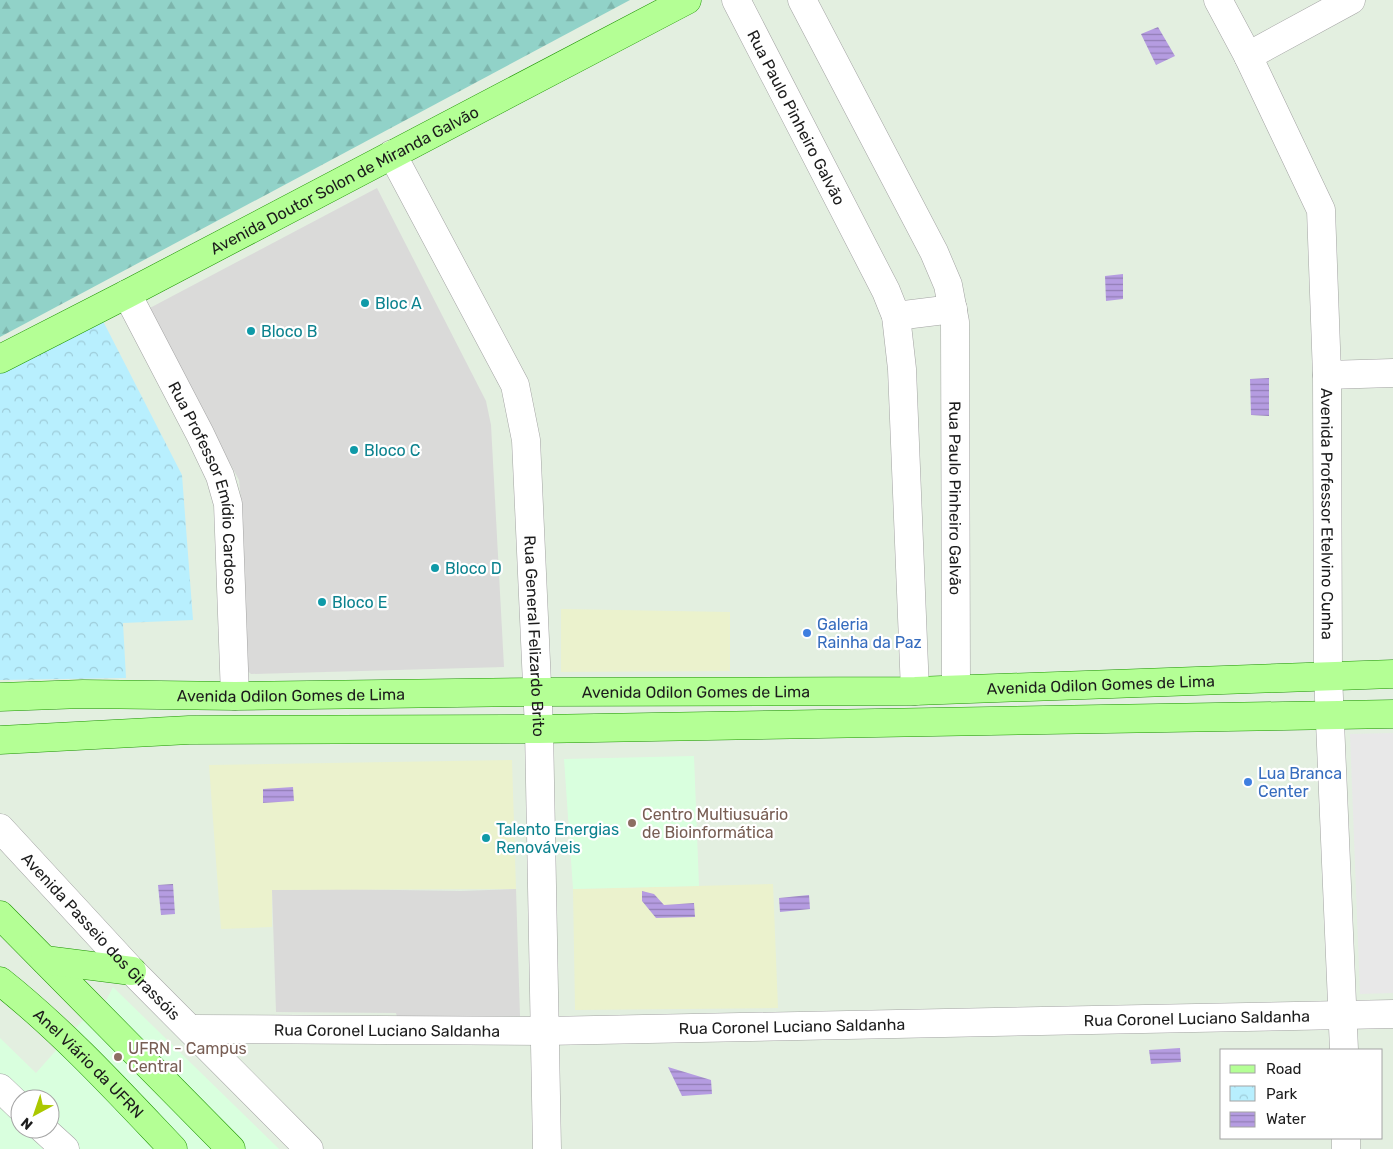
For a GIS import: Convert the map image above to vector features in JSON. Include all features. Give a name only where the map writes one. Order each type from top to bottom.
[{"type":"main road","name":"Avenida Doutor Solon de Miranda Galvão","points":[[0,359],[687,0]]},
{"type":"main road","name":"Avenida Odilon Gomes de Lima","points":[[0,697],[83,694],[235,696],[536,692],[915,691],[956,688],[1393,674]]},
{"type":"main road","name":"Avenida Odilon Gomes de Lima","points":[[0,740],[189,730],[539,729],[1393,714]]},
{"type":"main road","points":[[0,915],[231,1149]]},
{"type":"main road","points":[[45,960],[132,971]]},
{"type":"main road","name":"Anel Viário da UFRN","points":[[0,981],[28,1003],[105,1078],[173,1149]]},
{"type":"street","name":"Rua Paulo Pinheiro Galvão","points":[[736,0],[886,291],[896,316],[902,369],[915,691]]},
{"type":"street","name":"Rua Paulo Pinheiro Galvão","points":[[802,0],[934,252],[948,285],[955,322],[956,688]]},
{"type":"street","name":"Avenida Professor Etelvino Cunha","points":[[1218,0],[1248,56],[1321,210],[1327,375],[1328,675],[1344,1049]]},
{"type":"street","points":[[1248,56],[1351,0]]},
{"type":"street","name":"Rua General Felizardo Brito","points":[[392,154],[515,385],[526,440],[539,729],[547,1149]]},
{"type":"street","name":"Rua Professor Emídio Cardoso","points":[[127,294],[200,434],[220,476],[228,504],[235,696]]},
{"type":"street","points":[[896,316],[953,309]]},
{"type":"street","points":[[1327,375],[1393,373]]},
{"type":"street","name":"Avenida Passeio dos Girassóis","points":[[0,828],[132,971],[192,1029],[309,1149]]},
{"type":"street","name":"Rua Coronel Luciano Saldanha","points":[[192,1029],[546,1031],[1393,1014]]},
{"type":"street","points":[[0,1088],[10,1098]]},
{"type":"street","points":[[54,1139],[65,1149]]},
{"type":"shaded area","points":[[377,188],[486,401],[491,425],[504,667],[251,674],[244,668],[242,512],[239,480],[146,310]]},
{"type":"shaded area","points":[[561,609],[730,612],[730,671],[561,672]]},
{"type":"shaded area","points":[[1393,733],[1393,993],[1360,994],[1350,734]]},
{"type":"shaded area","name":"Centro Multiusuário de Bioinformática","points":[[694,756],[699,886],[573,889],[564,759]]},
{"type":"shaded area","points":[[512,760],[516,889],[272,890],[272,927],[221,929],[209,765]]},
{"type":"shaded area","points":[[773,884],[778,1008],[575,1010],[573,889]]},
{"type":"shaded area","points":[[516,889],[520,1016],[397,1017],[396,1013],[276,1012],[272,890],[461,891]]},
{"type":"shaded area","name":"UFRN - Campus Central","points":[[113,987],[279,1149],[0,1149],[0,1038],[36,1073],[82,1021],[99,1014]]},
{"type":"green space","points":[[0,0],[630,0],[0,337]]},
{"type":"green space","points":[[103,321],[182,475],[193,620],[123,623],[126,678],[0,680],[0,372]]},
{"type":"water","points":[[1158,27],[1175,56],[1156,65],[1141,34]]},
{"type":"water","points":[[1123,274],[1123,299],[1106,301],[1105,276]]},
{"type":"water","points":[[1269,378],[1269,416],[1251,415],[1250,379]]},
{"type":"water","points":[[293,787],[294,801],[263,803],[263,789]]},
{"type":"water","points":[[173,884],[175,914],[161,915],[158,885]]},
{"type":"water","points":[[642,891],[654,894],[664,905],[694,903],[695,917],[656,918],[642,901]]},
{"type":"water","points":[[809,895],[810,909],[780,912],[779,898]]},
{"type":"water","points":[[1180,1048],[1181,1062],[1151,1064],[1149,1050]]},
{"type":"water","points":[[668,1067],[711,1080],[712,1094],[682,1096]]},
{"type":"place","name":"Bloc A","points":[[365,303]]},
{"type":"place","name":"Bloco B","points":[[251,331]]},
{"type":"place","name":"Bloco C","points":[[354,450]]},
{"type":"place","name":"Bloco D","points":[[435,568]]},
{"type":"place","name":"Bloco E","points":[[322,602]]},
{"type":"place","name":"Galeria Rainha da Paz","points":[[807,633]]},
{"type":"place","name":"Lua Branca Center","points":[[1248,782]]},
{"type":"place","name":"Centro Multiusuário de Bioinformática","points":[[632,823]]},
{"type":"place","name":"Talento Energias Renováveis","points":[[486,838]]},
{"type":"place","name":"UFRN - Campus Central","points":[[118,1057]]}]
